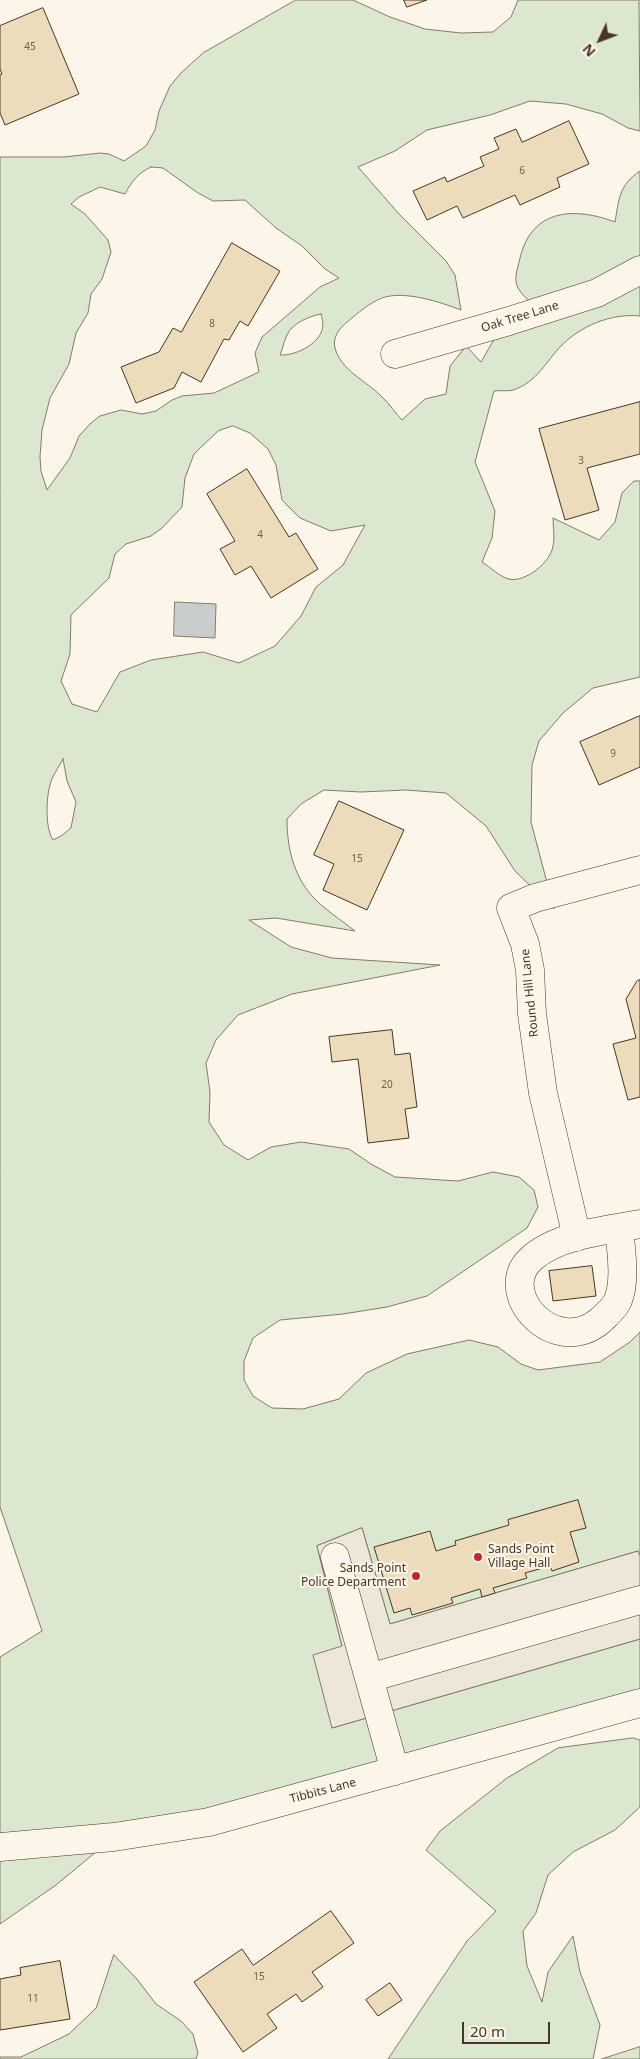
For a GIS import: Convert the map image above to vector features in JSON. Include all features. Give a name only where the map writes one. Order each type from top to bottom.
[{"type":"street","name":"Oak Tree Lane","points":[[395,354],[597,293],[640,270]]},
{"type":"street","name":"Round Hill Lane","points":[[576,1237],[543,1093],[532,1014],[530,970],[525,944],[511,908],[534,898],[640,870]]},
{"type":"street","points":[[630,1226],[622,1257],[621,1286],[618,1299],[614,1307],[594,1326],[573,1333],[550,1328],[532,1315],[526,1307],[521,1294],[520,1280],[526,1264],[538,1253],[576,1237],[630,1226]]},
{"type":"street","points":[[335,1557],[395,1771]]},
{"type":"street","points":[[369,1678],[640,1600]]},
{"type":"street","name":"Tibbits Lane","points":[[0,1847],[114,1838],[209,1822],[640,1703]]},
{"type":"green space","points":[[296,0],[353,0],[390,17],[425,29],[461,33],[493,32],[511,17],[518,0],[639,0],[640,131],[628,128],[602,114],[566,104],[530,101],[490,115],[427,130],[395,151],[358,167],[399,214],[446,261],[455,275],[461,310],[411,296],[401,295],[382,298],[368,305],[347,322],[339,330],[334,344],[338,356],[343,363],[376,391],[402,420],[425,399],[446,394],[450,366],[466,346],[481,362],[496,336],[553,317],[525,297],[518,288],[517,269],[526,241],[534,229],[545,221],[557,216],[585,214],[615,222],[621,193],[633,176],[640,171],[640,316],[607,319],[586,327],[560,347],[541,371],[523,386],[514,390],[494,391],[475,462],[495,511],[492,538],[482,562],[509,579],[522,578],[529,575],[548,558],[554,543],[553,518],[599,540],[615,522],[622,493],[634,481],[640,481],[640,677],[593,688],[563,713],[539,741],[532,765],[531,822],[554,909],[515,871],[486,826],[446,793],[406,790],[361,792],[324,790],[301,804],[287,819],[288,840],[292,860],[305,888],[312,896],[355,931],[276,918],[249,920],[291,947],[332,958],[440,965],[292,994],[238,1015],[216,1040],[206,1063],[210,1092],[209,1122],[224,1145],[248,1160],[271,1147],[301,1142],[349,1149],[395,1177],[458,1181],[493,1172],[519,1177],[534,1190],[538,1207],[527,1228],[427,1296],[387,1307],[343,1314],[280,1320],[253,1338],[244,1361],[244,1380],[253,1396],[272,1408],[303,1409],[339,1399],[366,1373],[407,1354],[469,1340],[498,1347],[521,1364],[538,1370],[600,1362],[630,1342],[640,1332],[640,1556],[638,1551],[390,1624],[362,1528],[317,1546],[342,1646],[332,1728],[640,1639],[640,1703],[114,1837],[56,1885],[0,1924],[0,1657],[42,1631],[0,1507],[0,157],[64,157],[100,153],[109,154],[124,161],[146,146],[155,130],[159,111],[170,86],[203,53]],"holes":[[[151,167],[163,168],[198,193],[213,201],[245,200],[276,228],[302,246],[325,269],[339,278],[320,287],[262,337],[255,353],[259,372],[214,393],[182,396],[172,400],[156,411],[142,414],[121,410],[100,416],[79,436],[70,458],[47,490],[41,471],[40,457],[42,430],[50,398],[69,364],[76,333],[88,313],[91,294],[102,279],[111,252],[108,240],[85,214],[71,204],[79,197],[100,187],[125,194],[130,185],[142,172]],[[321,314],[323,326],[320,335],[311,345],[292,354],[280,355],[289,331],[307,318]],[[233,426],[250,433],[268,449],[276,465],[282,500],[300,518],[331,531],[365,525],[343,565],[316,587],[301,616],[275,646],[239,663],[203,652],[151,660],[120,672],[97,712],[72,704],[61,681],[70,654],[71,615],[109,578],[115,554],[126,544],[151,536],[162,528],[182,507],[185,478],[194,454],[218,431]],[[63,759],[67,781],[76,802],[71,828],[53,840],[50,835],[47,813],[49,791],[54,775]]]},
{"type":"green space","points":[[633,1738],[640,1740],[640,1807],[615,1830],[573,1852],[548,1875],[536,1913],[523,1931],[527,1966],[542,2002],[548,1972],[573,1936],[580,1972],[600,2025],[593,2059],[388,2059],[467,1941],[496,1911],[426,1850],[440,1831],[507,1778],[558,1748]]},
{"type":"green space","points":[[114,1955],[136,1978],[156,2004],[181,2021],[193,2034],[198,2053],[196,2059],[0,2059],[0,2057],[21,2057],[69,2034],[96,2008]]},
{"type":"green space","points":[[640,2047],[640,2059],[602,2059]]},
{"type":"shaded area","points":[[175,602],[216,604],[215,638],[174,636]]},
{"type":"shaded area","points":[[362,1528],[390,1624],[638,1551],[640,1556],[640,1639],[332,1728],[313,1655],[342,1646],[317,1546]]},
{"type":"building","points":[[404,0],[427,0],[407,7]]},
{"type":"building","points":[[43,8],[79,94],[5,125],[0,113],[0,75],[2,74],[0,69],[0,26]]},
{"type":"building","points":[[569,121],[589,164],[557,178],[560,187],[520,205],[515,195],[463,218],[457,206],[427,220],[413,191],[445,177],[447,182],[484,166],[480,157],[499,149],[494,138],[516,129],[522,142]]},
{"type":"building","points":[[232,243],[280,271],[248,326],[240,321],[229,340],[224,339],[201,382],[182,372],[174,388],[136,403],[121,367],[159,352],[173,328],[181,332]]},
{"type":"building","points":[[640,402],[640,454],[587,468],[599,510],[565,520],[539,429]]},
{"type":"building","points":[[247,469],[289,537],[296,533],[318,569],[271,598],[251,566],[235,575],[220,549],[235,541],[207,494]]},
{"type":"building","points":[[640,716],[640,767],[599,785],[580,742]]},
{"type":"building","points":[[339,801],[404,830],[367,910],[323,890],[334,864],[314,855]]},
{"type":"building","points":[[640,980],[640,1097],[628,1100],[613,1044],[636,1038],[626,999],[637,981]]},
{"type":"building","points":[[392,1030],[395,1055],[410,1053],[417,1107],[405,1109],[409,1138],[368,1143],[358,1059],[332,1062],[329,1037]]},
{"type":"building","points":[[592,1266],[596,1296],[553,1301],[549,1271]]},
{"type":"building","name":"Sands Point Village Hall","points":[[578,1500],[586,1528],[570,1532],[579,1562],[552,1571],[550,1566],[525,1573],[527,1578],[493,1588],[495,1593],[482,1597],[480,1589],[451,1598],[453,1603],[412,1615],[410,1608],[394,1613],[374,1547],[430,1531],[436,1551],[456,1545],[455,1541],[509,1525],[508,1520]]},
{"type":"building","points":[[331,1911],[354,1943],[312,1972],[323,1987],[302,2002],[296,1994],[267,2014],[277,2028],[243,2052],[194,1982],[242,1949],[253,1965]]},
{"type":"building","points":[[60,1961],[70,2019],[0,2030],[0,1979],[21,1975],[20,1968]]},
{"type":"building","points":[[390,1983],[402,2000],[378,2016],[366,2000]]},
{"type":"place","name":"Sands Point Village Hall","points":[[478,1557]]},
{"type":"place","name":"Sands Point Police Department","points":[[416,1576]]}]
